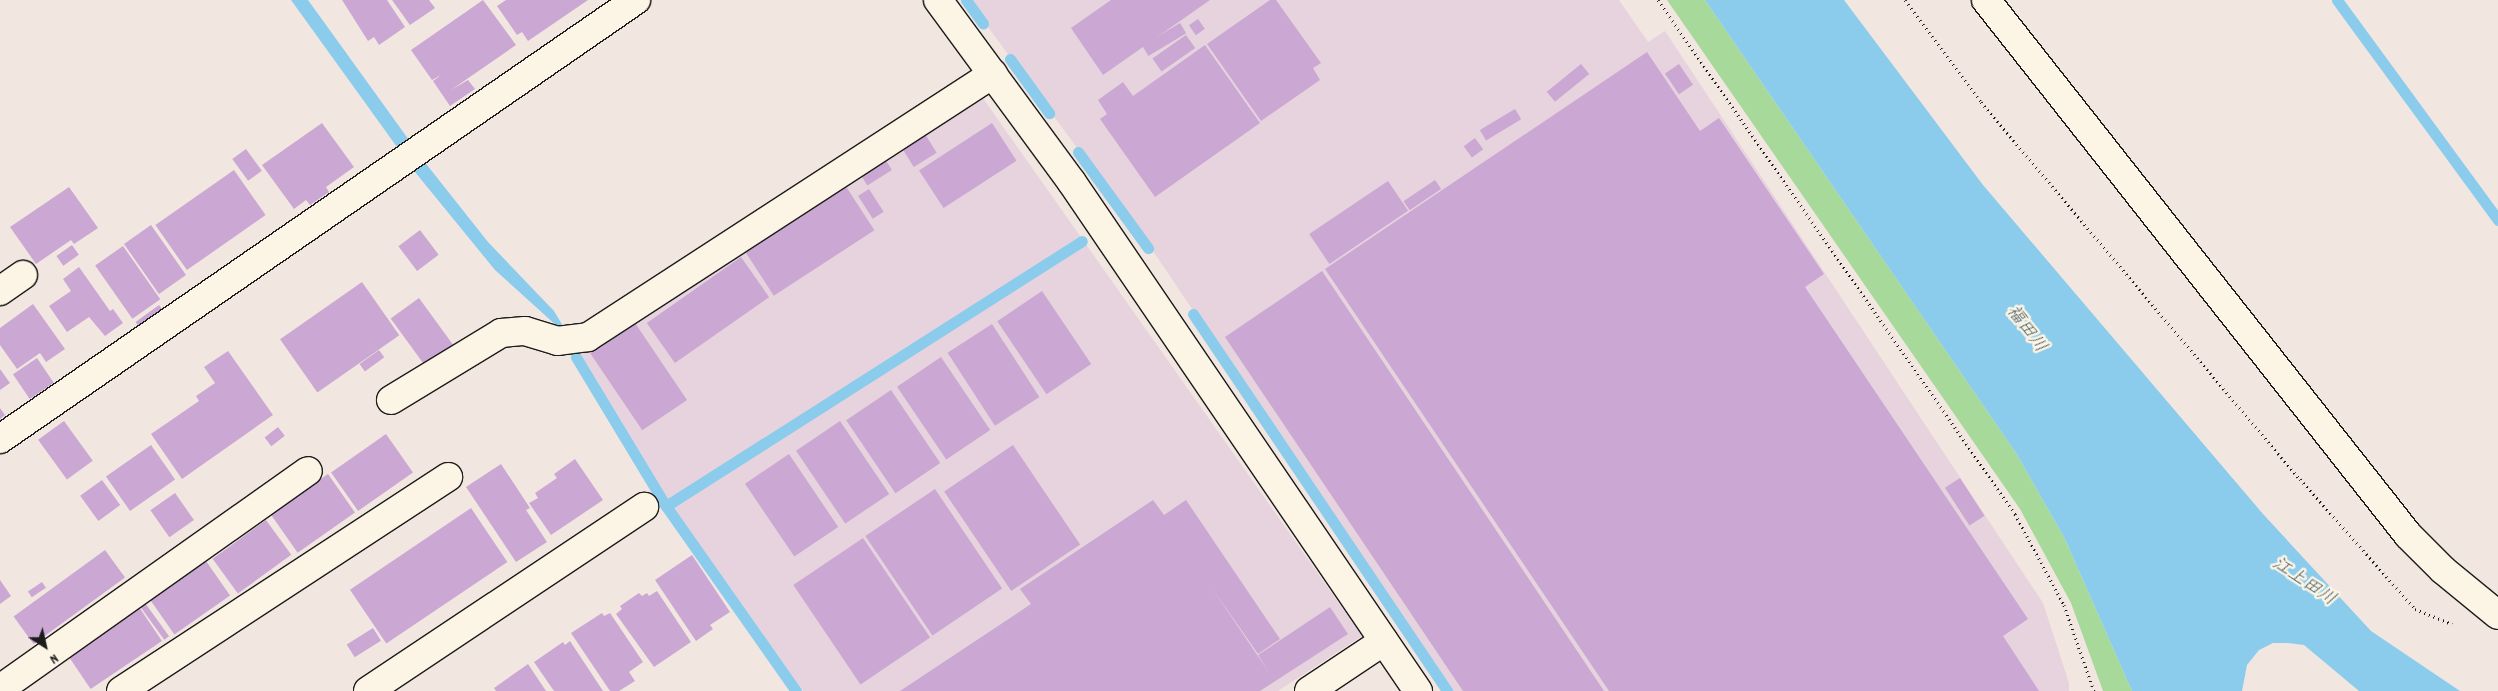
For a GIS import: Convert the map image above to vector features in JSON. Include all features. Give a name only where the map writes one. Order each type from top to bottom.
[{"type":"street","points":[[0,439],[636,0]]},
{"type":"street","points":[[938,0],[1071,181],[1418,691]]},
{"type":"street","points":[[1986,0],[2408,536],[2443,570],[2498,615]]},
{"type":"street","points":[[391,400],[501,333],[525,331],[557,341],[588,336],[993,74]]},
{"type":"street","points":[[0,290],[23,275]]},
{"type":"street","points":[[0,689],[308,471]]},
{"type":"street","points":[[121,691],[448,477]]},
{"type":"street","points":[[368,691],[644,507]]},
{"type":"street","points":[[1309,691],[1384,641]]},
{"type":"path","points":[[1658,0],[2015,514],[2064,605],[2094,691]]},
{"type":"path","points":[[1905,0],[1981,102],[2300,480],[2415,609],[2457,626]]},
{"type":"shaded area","points":[[968,0],[1619,0],[1648,42],[1665,31],[2043,603],[2069,683],[2069,691],[1449,691],[1151,248]]},
{"type":"shaded area","points":[[980,94],[1362,636],[1278,691],[803,691],[673,507],[581,354]]},
{"type":"green space","points":[[1667,0],[1705,0],[2016,453],[2064,537],[2132,691],[2103,691],[2071,603],[2020,509]]},
{"type":"water","points":[[291,0],[308,0],[427,165],[488,242],[554,311],[563,326],[558,327],[495,270],[415,172]]},
{"type":"water","points":[[1705,0],[1844,0],[1983,185],[2263,514],[2371,631],[2460,691],[2359,691],[2304,645],[2273,643],[2259,650],[2247,665],[2242,691],[2132,691],[2064,537],[2016,453]]},
{"type":"building","points":[[342,0],[387,0],[405,27],[379,45],[374,37],[368,41]]},
{"type":"building","points":[[392,0],[429,0],[435,8],[410,25]]},
{"type":"building","points":[[483,0],[516,45],[451,90],[468,80],[475,89],[450,106],[433,81],[441,75],[432,80],[411,50]]},
{"type":"building","points":[[506,0],[588,0],[528,41],[522,32],[517,35],[497,6]]},
{"type":"building","points":[[1111,0],[1210,0],[1103,75],[1071,28]]},
{"type":"building","points":[[1270,0],[1276,0],[1321,63],[1313,68],[1320,80],[1261,121],[1207,44]]},
{"type":"building","points":[[1198,19],[1205,29],[1196,35],[1189,25]]},
{"type":"building","points":[[1180,23],[1186,33],[1148,56],[1142,46]]},
{"type":"building","points":[[1186,35],[1195,48],[1162,72],[1152,59]]},
{"type":"building","points":[[1205,45],[1260,123],[1155,197],[1100,119],[1107,114],[1098,100],[1123,82],[1133,96]]},
{"type":"building","points":[[1647,52],[1700,131],[1719,118],[1824,274],[1805,287],[2028,619],[2003,636],[2039,691],[1609,691],[1325,269]]},
{"type":"building","points":[[1581,64],[1589,74],[1555,102],[1547,92]]},
{"type":"building","points":[[1679,64],[1693,85],[1679,94],[1665,74]]},
{"type":"building","points":[[1515,109],[1521,119],[1486,140],[1480,130]]},
{"type":"building","points":[[322,123],[354,167],[326,187],[329,192],[310,205],[306,200],[294,209],[262,165]]},
{"type":"building","points":[[992,123],[1017,161],[944,208],[919,170]]},
{"type":"building","points":[[925,134],[937,153],[914,167],[902,148]]},
{"type":"building","points":[[1475,138],[1483,149],[1472,158],[1464,146]]},
{"type":"building","points":[[246,149],[262,171],[248,181],[232,159]]},
{"type":"building","points":[[885,159],[892,170],[867,185],[860,174]]},
{"type":"building","points":[[234,170],[266,215],[187,270],[155,225]]},
{"type":"building","points":[[1435,180],[1441,189],[1410,210],[1403,201]]},
{"type":"building","points":[[1388,181],[1408,211],[1329,264],[1309,234]]},
{"type":"building","points":[[845,185],[874,230],[774,296],[744,250]]},
{"type":"building","points":[[69,187],[98,228],[74,244],[71,240],[36,264],[10,227]]},
{"type":"building","points":[[869,189],[884,212],[873,219],[858,196]]},
{"type":"building","points":[[151,225],[186,275],[159,294],[124,244]]},
{"type":"building","points":[[420,230],[439,255],[417,271],[398,246]]},
{"type":"building","points":[[72,245],[79,255],[63,266],[56,256]]},
{"type":"building","points":[[123,246],[160,299],[132,319],[95,266]]},
{"type":"building","points":[[741,257],[769,297],[675,363],[647,323]]},
{"type":"building","points":[[79,267],[110,311],[113,309],[123,323],[105,336],[89,317],[67,332],[49,306],[71,291],[63,279]]},
{"type":"building","points":[[1322,271],[1604,691],[1463,691],[1225,337]]},
{"type":"building","points":[[362,282],[399,335],[317,393],[280,339]]},
{"type":"building","points":[[1042,291],[1091,364],[1046,394],[997,321]]},
{"type":"building","points":[[419,298],[454,347],[426,367],[391,319]]},
{"type":"building","points":[[33,304],[65,349],[46,362],[40,353],[17,369],[0,345],[0,328]]},
{"type":"building","points":[[159,305],[164,312],[141,329],[136,322]]},
{"type":"building","points":[[635,323],[687,400],[642,430],[590,353]]},
{"type":"building","points":[[992,324],[1039,397],[995,426],[948,353]]},
{"type":"building","points":[[379,350],[384,357],[365,371],[360,364]]},
{"type":"building","points":[[228,351],[273,415],[182,479],[151,434],[199,401],[196,396],[215,383],[204,367]]},
{"type":"building","points":[[941,357],[990,430],[946,460],[897,387]]},
{"type":"building","points":[[37,358],[54,383],[30,399],[13,374]]},
{"type":"building","points":[[0,369],[10,383],[0,390]]},
{"type":"building","points":[[891,390],[940,463],[895,493],[846,420]]},
{"type":"building","points":[[0,408],[5,415],[0,419]]},
{"type":"building","points":[[64,421],[93,461],[67,479],[38,440]]},
{"type":"building","points":[[840,421],[889,494],[845,524],[796,451]]},
{"type":"building","points":[[278,427],[285,436],[271,446],[265,437]]},
{"type":"building","points":[[386,434],[413,473],[358,511],[331,472]]},
{"type":"building","points":[[151,445],[175,479],[130,511],[106,477]]},
{"type":"building","points":[[1013,445],[1080,544],[1011,591],[944,491]]},
{"type":"building","points":[[789,454],[838,527],[794,557],[745,484]]},
{"type":"building","points":[[575,459],[603,500],[551,535],[529,503],[538,498],[535,493],[557,478],[554,474]]},
{"type":"building","points":[[501,464],[530,508],[526,510],[547,542],[516,562],[466,487]]},
{"type":"building","points":[[328,474],[355,513],[298,553],[271,514]]},
{"type":"building","points":[[1960,478],[1985,516],[1969,526],[1945,488]]},
{"type":"building","points":[[102,480],[120,505],[98,521],[80,496]]},
{"type":"building","points":[[935,489],[1002,588],[932,635],[865,536]]},
{"type":"building","points":[[175,493],[194,520],[169,537],[150,510]]},
{"type":"building","points":[[1153,500],[1164,515],[1186,500],[1280,639],[1258,654],[1210,585],[1270,674],[1258,655],[1330,607],[1348,634],[1260,691],[900,691],[1031,604],[1020,589]]},
{"type":"building","points":[[471,508],[507,562],[386,644],[350,590]]},
{"type":"building","points":[[266,520],[291,555],[238,594],[213,559]]},
{"type":"building","points":[[863,538],[930,637],[860,684],[793,585]]},
{"type":"building","points":[[105,550],[125,578],[34,644],[14,616]]},
{"type":"building","points":[[692,555],[730,612],[710,625],[713,629],[696,641],[655,580]]},
{"type":"building","points":[[206,561],[230,595],[174,634],[150,600]]},
{"type":"building","points":[[0,580],[11,596],[0,604]]},
{"type":"building","points":[[42,582],[46,588],[32,597],[28,592]]},
{"type":"building","points":[[657,591],[691,642],[654,667],[616,614],[622,609],[620,606],[639,593],[642,596],[647,593],[649,596]]},
{"type":"building","points":[[145,603],[169,636],[164,640],[140,607]]},
{"type":"building","points":[[139,607],[162,641],[91,689],[68,655]]},
{"type":"building","points":[[602,613],[604,616],[610,613],[643,662],[629,672],[635,681],[619,691],[610,691],[571,633]]},
{"type":"building","points":[[373,628],[381,641],[355,657],[347,644]]},
{"type":"building","points":[[570,641],[603,691],[554,691],[534,662],[563,642],[565,645]]},
{"type":"building","points":[[528,664],[546,691],[496,691],[494,688]]},
{"type":"waterway","points":[[966,0],[983,23]]},
{"type":"waterway","points":[[2337,0],[2498,220]]},
{"type":"waterway","points":[[1010,59],[1049,113]]},
{"type":"waterway","points":[[1078,152],[1148,248]]},
{"type":"waterway","points":[[576,357],[666,506],[1082,241]]},
{"type":"waterway","points":[[1193,314],[1447,691]]},
{"type":"waterway","points":[[666,506],[796,691]]},
{"type":"water label","name":"福田川","points":[[2025,330]]},
{"type":"water label","name":"江上田川","points":[[2303,583]]}]
